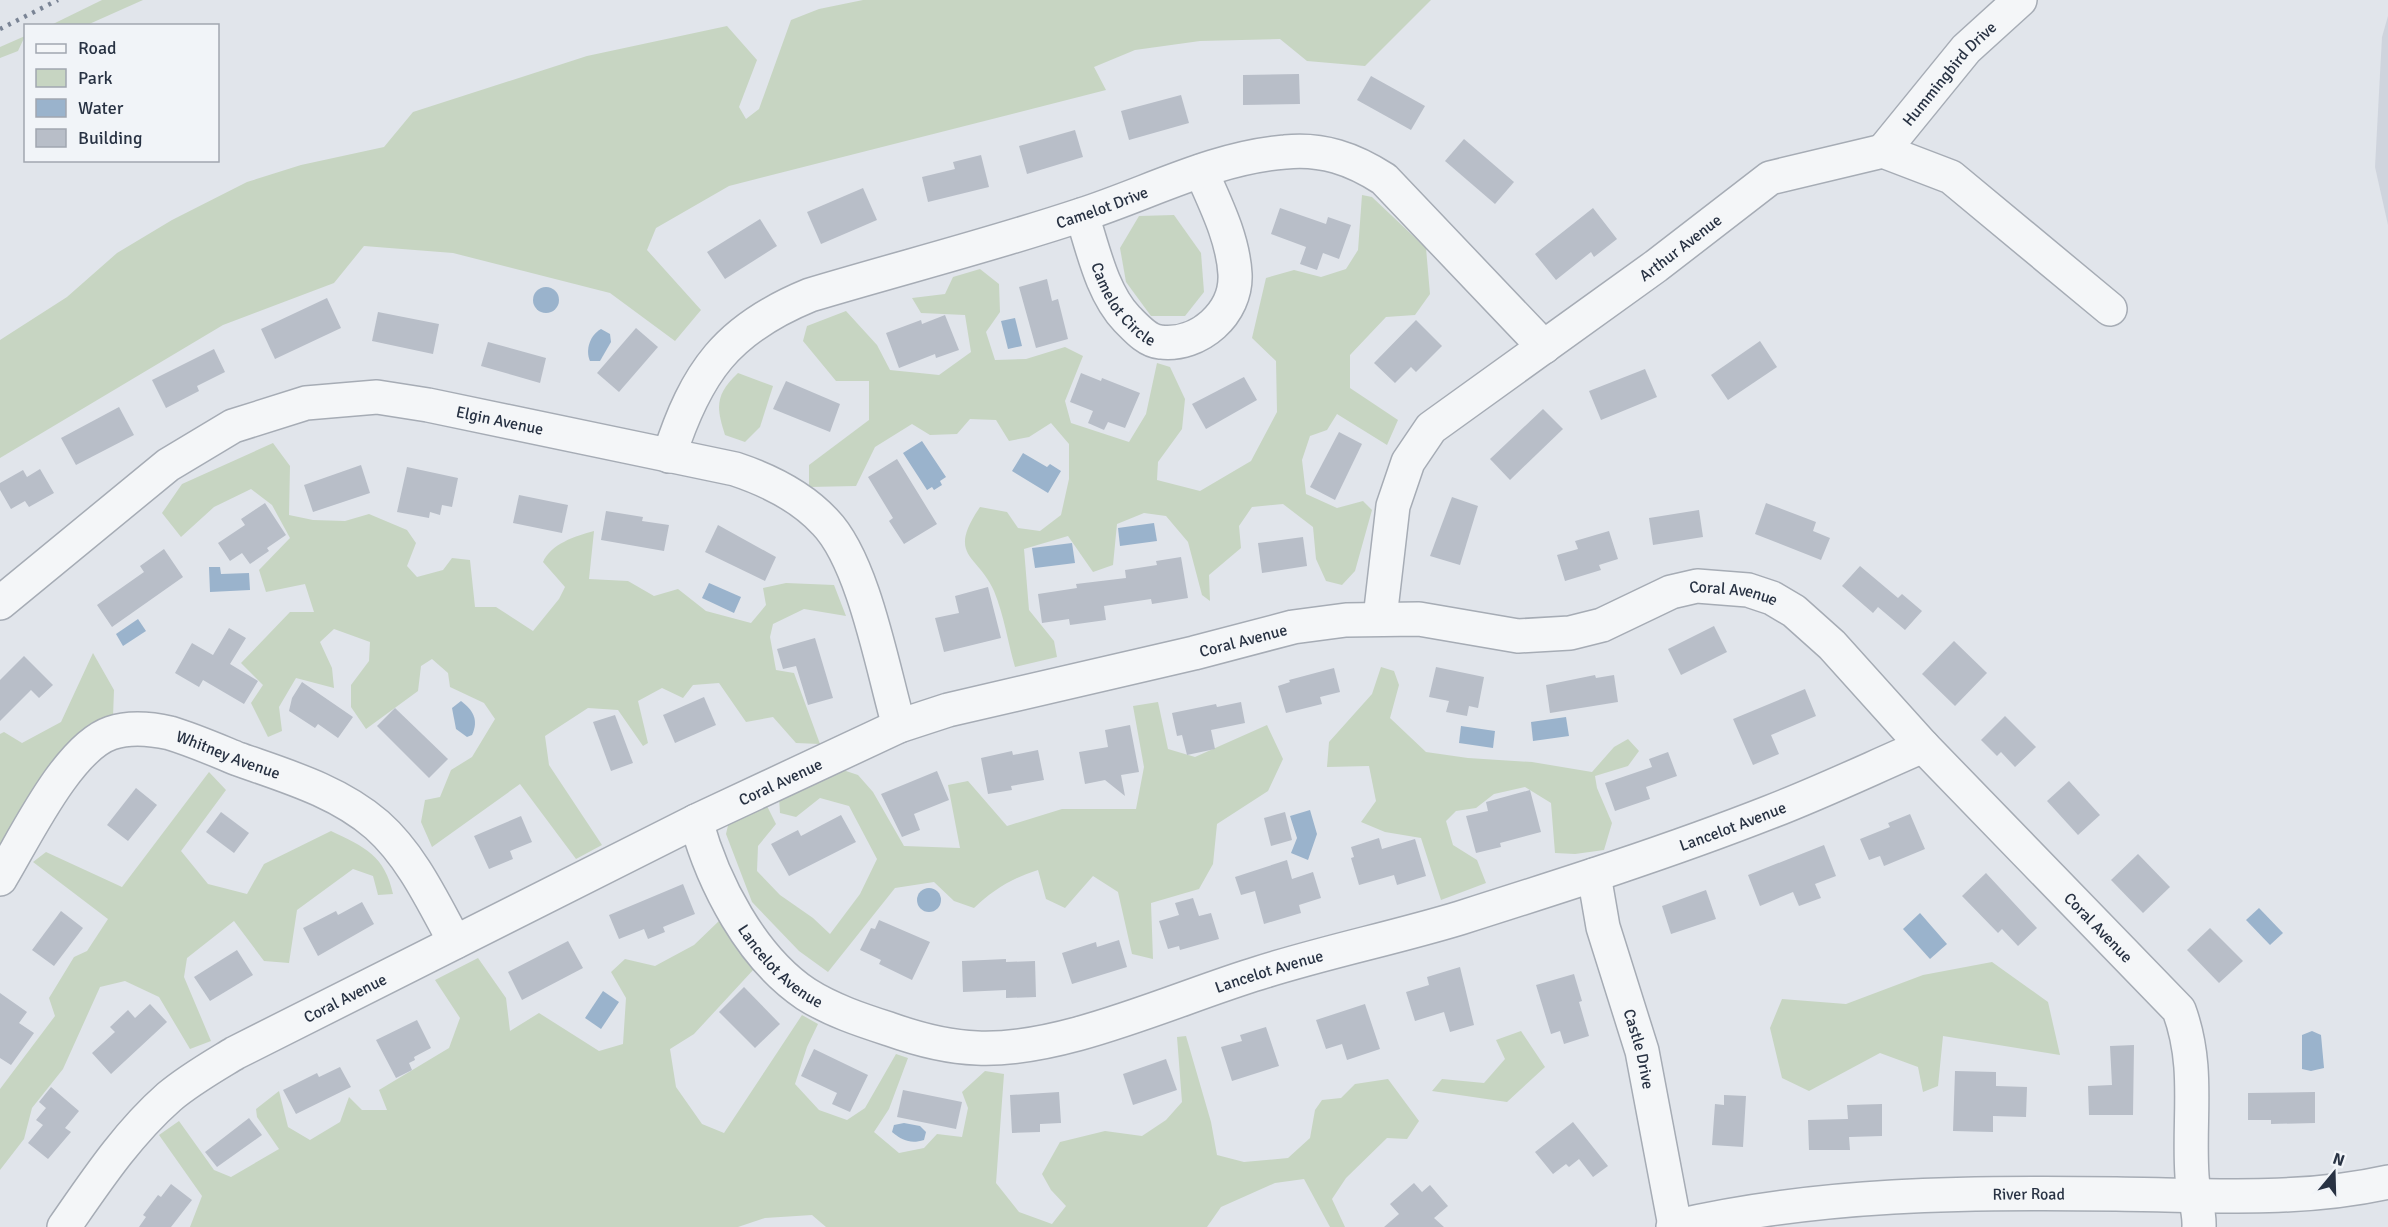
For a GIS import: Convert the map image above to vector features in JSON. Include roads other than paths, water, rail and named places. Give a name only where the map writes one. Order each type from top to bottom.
[{"type":"street","name":"Hummingbird Drive","points":[[1883,151],[1966,49],[2020,0]]},
{"type":"street","name":"Camelot Drive","points":[[669,456],[682,418],[704,375],[740,333],[762,318],[810,295],[1082,215],[1201,171],[1259,155],[1287,151],[1322,153],[1362,165],[1384,179],[1419,213],[1488,290],[1544,347]]},
{"type":"street","points":[[1883,151],[1951,177],[2110,309]]},
{"type":"street","name":"Arthur Avenue","points":[[1380,618],[1393,506],[1408,462],[1431,428],[1656,266],[1770,178],[1883,151]]},
{"type":"street","name":"Camelot Circle","points":[[1082,215],[1097,264],[1125,317],[1143,334],[1160,342],[1185,340],[1211,328],[1229,306],[1235,276],[1220,214],[1201,171]]},
{"type":"street","name":"Elgin Avenue","points":[[0,603],[168,465],[233,426],[306,404],[377,397],[428,405],[711,463],[759,477],[804,503],[826,523],[853,568],[899,726]]},
{"type":"street","name":"Coral Avenue","points":[[64,1227],[134,1131],[171,1095],[235,1053],[696,821],[899,726],[1005,695],[1194,653],[1293,627],[1380,618],[1419,619],[1518,636],[1570,633],[1602,625],[1671,592],[1697,586],[1748,590],[1772,598],[1794,611],[1832,645],[1923,746],[2179,1010],[2188,1034],[2193,1064],[2194,1195],[2199,1227]]},
{"type":"street","name":"Whitney Avenue","points":[[0,879],[55,787],[88,747],[110,733],[136,729],[169,733],[310,785],[357,810],[395,844],[423,884],[455,942]]},
{"type":"street","name":"Lancelot Avenue","points":[[696,821],[705,854],[741,921],[788,979],[807,994],[854,1017],[902,1034],[952,1046],[978,1049],[1030,1044],[1081,1032],[1255,974],[1455,919],[1594,875],[1771,812],[1923,746]]},
{"type":"street","name":"Castle Drive","points":[[1594,875],[1603,927],[1642,1052],[1674,1227]]},
{"type":"street","name":"River Road","points":[[1674,1227],[1751,1210],[1849,1199],[1934,1195],[2289,1196],[2358,1189],[2388,1182]]},
{"type":"water","points":[[546,287],[555,291],[559,300],[555,309],[546,313],[537,309],[533,300],[537,291]]},
{"type":"water","points":[[1015,318],[1022,346],[1008,349],[1001,321]]},
{"type":"water","points":[[601,329],[610,334],[611,342],[600,361],[590,361],[589,343]]},
{"type":"water","points":[[922,441],[946,477],[940,481],[942,485],[934,490],[932,487],[927,490],[903,453]]},
{"type":"water","points":[[1023,453],[1047,467],[1050,464],[1061,471],[1048,493],[1012,471]]},
{"type":"water","points":[[1154,523],[1157,541],[1120,546],[1118,528]]},
{"type":"water","points":[[1072,543],[1075,563],[1035,568],[1032,548]]},
{"type":"water","points":[[209,567],[220,567],[221,574],[249,573],[250,590],[210,592]]},
{"type":"water","points":[[709,583],[741,597],[734,613],[702,598]]},
{"type":"water","points":[[138,619],[146,631],[123,646],[116,634]]},
{"type":"water","points":[[461,701],[472,712],[475,720],[472,735],[467,737],[456,729],[452,708]]},
{"type":"water","points":[[1566,717],[1569,736],[1533,741],[1531,722]]},
{"type":"water","points":[[1461,726],[1495,731],[1493,748],[1459,743]]},
{"type":"water","points":[[1310,810],[1317,834],[1308,860],[1291,853],[1297,838],[1290,816]]},
{"type":"water","points":[[929,888],[938,891],[941,900],[938,909],[929,912],[920,909],[917,900],[920,891]]},
{"type":"water","points":[[2259,908],[2283,933],[2270,945],[2246,920]]},
{"type":"water","points":[[1920,913],[1947,944],[1930,959],[1903,929]]},
{"type":"water","points":[[603,991],[619,1002],[601,1029],[585,1018]]},
{"type":"water","points":[[2312,1031],[2321,1035],[2324,1068],[2311,1071],[2302,1069],[2302,1035]]},
{"type":"water","points":[[904,1123],[920,1126],[926,1132],[924,1140],[907,1141],[892,1132],[894,1125]]},
{"type":"railway","points":[[0,29],[58,0]]}]
